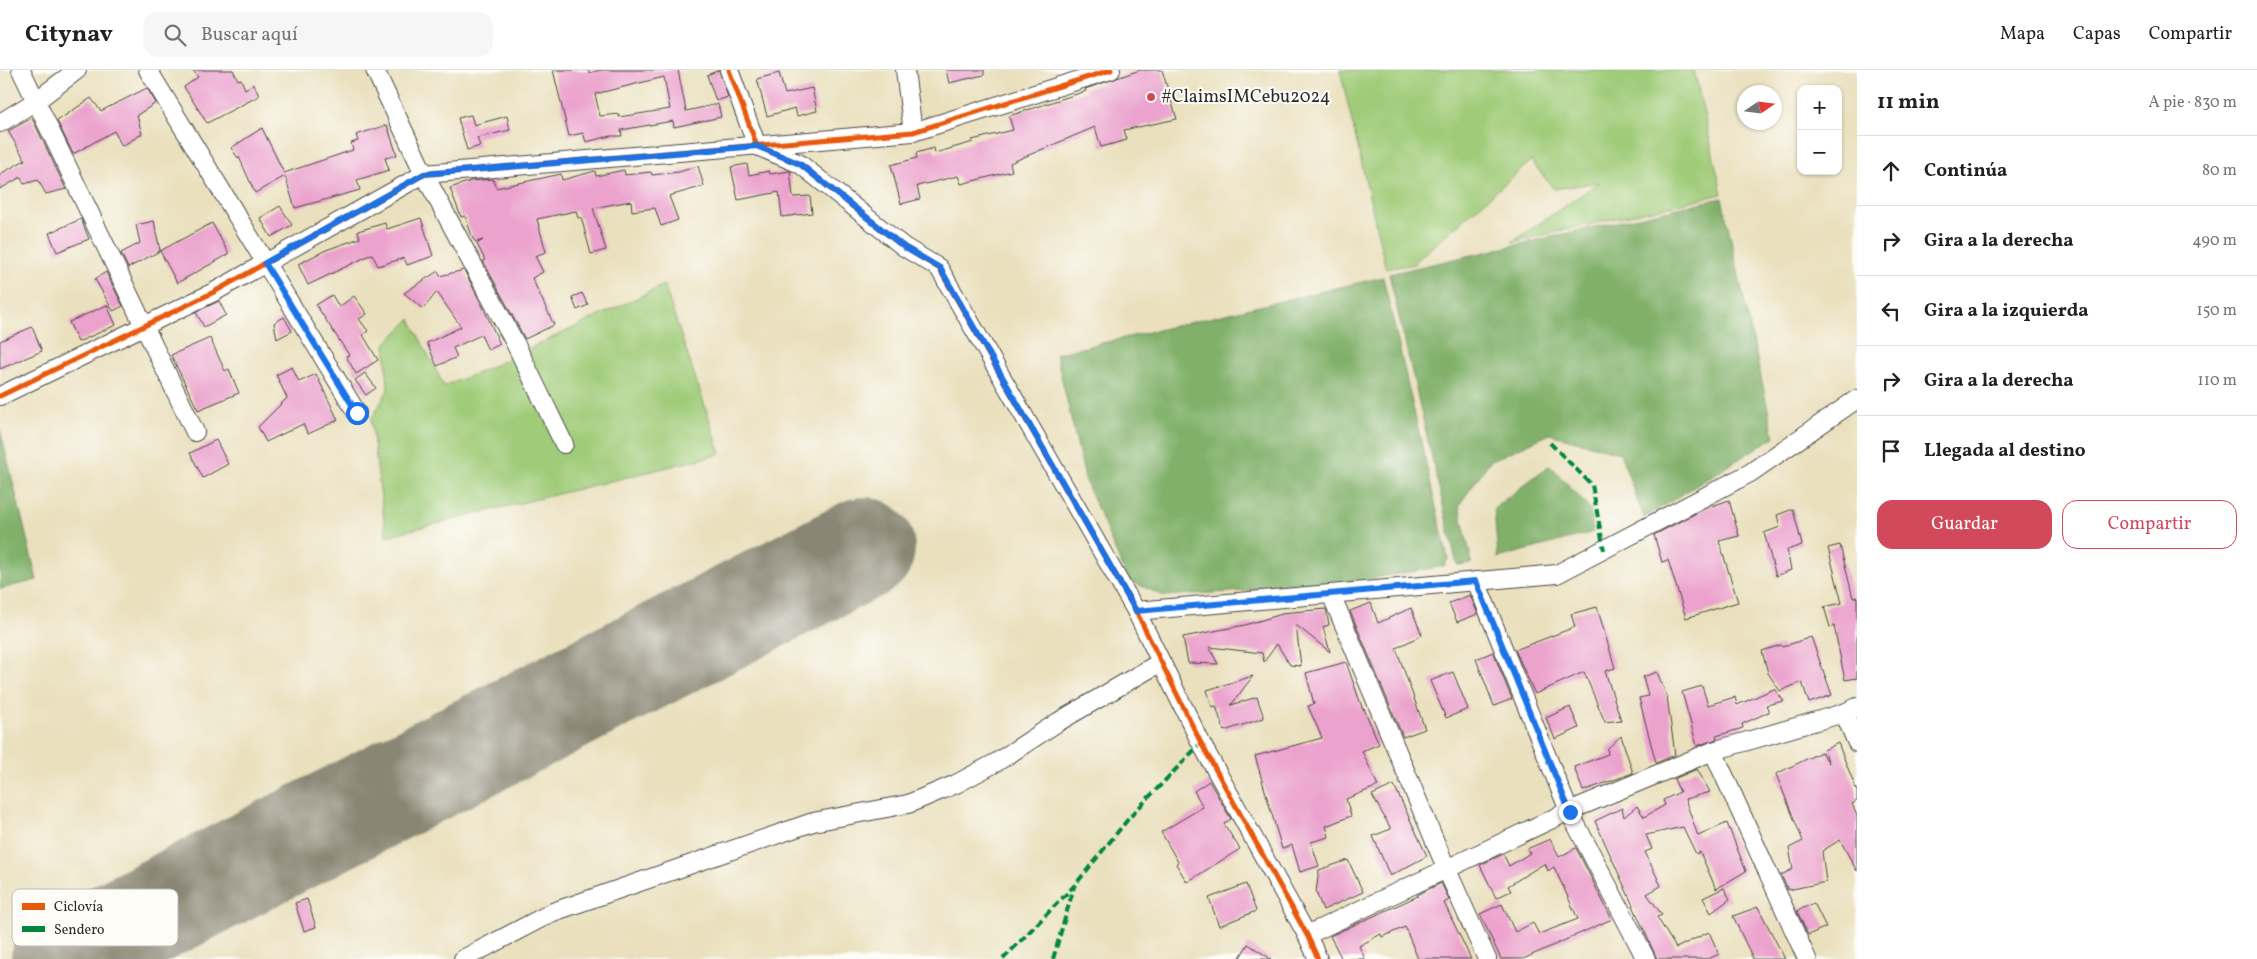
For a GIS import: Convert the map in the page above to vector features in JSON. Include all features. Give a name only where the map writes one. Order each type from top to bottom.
[{"type":"street","points":[[21,70],[195,432]]},
{"type":"street","points":[[0,123],[36,101],[77,70]]},
{"type":"street","points":[[148,70],[357,413]]},
{"type":"street","points":[[375,70],[424,174],[515,343],[564,444]]},
{"type":"street","points":[[729,70],[757,146],[800,164],[904,247],[940,268],[1136,611],[1201,743],[1307,935],[1318,959]]},
{"type":"street","points":[[905,70],[913,132]]},
{"type":"street","points":[[1,393],[214,292],[424,174],[913,132],[1111,70]]},
{"type":"street","points":[[1136,611],[1558,574],[1750,473],[1857,399]]},
{"type":"street","points":[[1476,581],[1570,812],[1646,959]]},
{"type":"street","points":[[1331,594],[1447,870],[1488,959]]},
{"type":"street","points":[[463,959],[553,912],[813,822],[908,804],[956,784],[997,762],[1058,722],[1161,662]]},
{"type":"street","points":[[1307,935],[1570,812],[1713,751],[1850,710],[1857,744]]},
{"type":"street","points":[[1713,751],[1807,959]]},
{"type":"green space","points":[[1340,70],[1694,70],[1722,194],[1512,242],[1600,182],[1554,189],[1531,161],[1414,264],[1386,269]]},
{"type":"green space","points":[[1722,198],[1774,437],[1644,518],[1620,453],[1550,434],[1490,461],[1459,505],[1472,563],[1457,565],[1389,274]]},
{"type":"green space","points":[[1383,277],[1448,559],[1444,566],[1328,586],[1164,596],[1128,580],[1086,482],[1056,354]]},
{"type":"green space","points":[[664,285],[721,454],[386,536],[371,420],[388,390],[385,344],[410,319],[444,386],[480,372]]},
{"type":"green space","points":[[0,429],[37,580],[0,589]]},
{"type":"green space","points":[[1550,465],[1590,509],[1593,532],[1498,558],[1494,508]]},
{"type":"building","points":[[193,70],[233,70],[238,80],[241,79],[245,89],[254,84],[259,96],[207,123],[184,87],[198,77]]},
{"type":"building","points":[[553,70],[589,70],[589,73],[600,70],[678,70],[686,111],[718,104],[721,117],[674,127],[673,121],[621,130],[622,136],[610,136],[586,142],[583,133],[569,136]],"holes":[[[664,77],[670,109],[619,117],[619,114],[600,116],[595,94]]]},
{"type":"building","points":[[719,70],[728,97],[716,101],[707,75]]},
{"type":"building","points":[[946,70],[984,70],[984,75],[949,83]]},
{"type":"building","points":[[1140,70],[1162,70],[1177,119],[1124,130],[1127,140],[1101,147],[1095,127],[1010,163],[1012,171],[961,184],[958,176],[917,186],[920,199],[901,204],[891,165],[917,158],[916,153],[934,148],[935,153],[973,142],[972,140],[1013,130],[1009,116],[1086,91],[1085,89]]},
{"type":"building","points":[[779,73],[785,94],[812,88],[817,111],[797,116],[795,108],[767,116],[757,79]]},
{"type":"building","points":[[147,88],[156,103],[137,115],[142,134],[122,146],[114,131],[73,154],[57,121],[91,98],[101,111]]},
{"type":"building","points":[[471,115],[474,125],[507,116],[510,130],[477,138],[480,146],[467,150],[458,118]]},
{"type":"building","points":[[32,118],[66,189],[46,194],[38,180],[24,184],[21,177],[0,189],[0,174],[25,160],[8,131]]},
{"type":"building","points":[[387,125],[397,155],[385,158],[389,170],[357,180],[360,190],[295,208],[285,176],[255,193],[239,157],[231,148],[262,128],[284,173],[353,150],[351,143],[358,141],[356,135]]},
{"type":"building","points":[[747,164],[749,175],[769,171],[770,174],[790,171],[793,197],[810,196],[812,213],[782,217],[779,192],[738,200],[731,167]]},
{"type":"building","points":[[698,166],[704,186],[669,196],[678,220],[661,226],[655,208],[632,211],[631,201],[593,208],[606,250],[591,254],[581,217],[578,218],[576,211],[537,219],[546,252],[535,256],[543,272],[532,278],[554,325],[525,339],[483,261],[485,260],[477,244],[483,240],[476,242],[473,239],[465,216],[461,217],[450,188],[471,181],[493,179],[496,188],[561,174],[562,180],[595,171],[596,176],[624,170],[625,175],[651,172],[652,175],[679,172]]},
{"type":"building","points":[[280,206],[292,225],[271,237],[260,218]]},
{"type":"building","points":[[421,218],[433,256],[407,265],[404,258],[378,266],[372,254],[308,285],[298,264],[326,250],[360,238],[358,231],[385,223],[387,229]]},
{"type":"building","points":[[81,219],[89,239],[57,252],[49,233]]},
{"type":"building","points":[[154,221],[160,251],[128,268],[121,253],[140,243],[136,225]]},
{"type":"building","points":[[212,223],[229,254],[177,283],[160,251]]},
{"type":"building","points":[[464,270],[500,344],[488,350],[481,335],[453,348],[457,357],[437,366],[427,343],[461,327],[437,292],[423,309],[404,293],[438,271],[440,276]]},
{"type":"building","points":[[106,272],[123,306],[113,311],[95,279]]},
{"type":"building","points":[[582,293],[588,305],[577,310],[572,297]]},
{"type":"building","points":[[332,295],[339,307],[354,296],[367,314],[359,319],[368,331],[363,335],[378,360],[356,374],[346,356],[349,355],[316,305]]},
{"type":"building","points":[[219,301],[226,315],[204,327],[196,312]]},
{"type":"building","points":[[107,305],[116,325],[78,342],[69,322]]},
{"type":"building","points":[[284,317],[292,331],[277,339],[274,323]]},
{"type":"building","points":[[32,327],[42,351],[0,369],[0,341]]},
{"type":"building","points":[[210,338],[225,371],[229,369],[239,393],[198,410],[171,355]]},
{"type":"building","points":[[292,367],[299,382],[316,374],[338,420],[308,434],[303,424],[266,442],[258,427],[287,398],[276,375]]},
{"type":"building","points":[[365,373],[376,388],[366,395],[355,380]]},
{"type":"building","points":[[216,440],[228,464],[203,478],[190,453]]},
{"type":"building","points":[[1729,500],[1739,536],[1719,541],[1738,602],[1686,618],[1668,560],[1662,562],[1654,535],[1706,508]]},
{"type":"building","points":[[1793,509],[1802,545],[1787,550],[1791,570],[1776,576],[1764,533],[1780,527],[1777,515]]},
{"type":"building","points":[[1840,545],[1853,598],[1857,597],[1857,678],[1845,680],[1834,626],[1830,627],[1824,607],[1842,603],[1828,548]]},
{"type":"building","points":[[1470,595],[1478,614],[1457,622],[1449,603]]},
{"type":"building","points":[[1371,603],[1378,623],[1411,608],[1422,635],[1396,648],[1425,729],[1403,737],[1350,611]]},
{"type":"building","points":[[1597,607],[1615,668],[1605,671],[1621,720],[1605,722],[1584,672],[1535,694],[1515,650],[1575,627],[1571,614]]},
{"type":"building","points":[[1326,609],[1329,625],[1323,627],[1330,652],[1296,625],[1301,666],[1290,665],[1277,644],[1264,662],[1262,653],[1209,647],[1218,664],[1188,663],[1183,637],[1245,625],[1281,613]]},
{"type":"building","points":[[1811,637],[1832,695],[1809,703],[1802,682],[1780,691],[1768,673],[1762,651],[1781,645],[1782,647]]},
{"type":"building","points":[[1493,652],[1512,699],[1494,706],[1476,659]]},
{"type":"building","points":[[1346,662],[1363,710],[1379,744],[1362,751],[1378,786],[1346,799],[1351,816],[1326,826],[1329,837],[1311,842],[1319,866],[1300,872],[1292,845],[1282,849],[1255,756],[1322,738],[1308,706],[1314,704],[1306,673]]},
{"type":"building","points":[[1453,672],[1468,709],[1446,718],[1430,681]]},
{"type":"building","points":[[1657,672],[1667,696],[1675,755],[1656,763],[1639,698],[1648,696],[1643,677]]},
{"type":"building","points":[[1253,676],[1231,705],[1257,697],[1264,718],[1224,731],[1216,706],[1212,707],[1207,690]]},
{"type":"building","points":[[1702,686],[1708,705],[1735,697],[1737,705],[1774,689],[1784,701],[1766,705],[1769,712],[1742,724],[1743,728],[1716,736],[1717,739],[1697,746],[1682,692]]},
{"type":"building","points":[[1570,707],[1579,728],[1555,739],[1546,718]]},
{"type":"building","points":[[1621,736],[1633,773],[1583,791],[1574,767],[1608,754],[1607,749]]},
{"type":"building","points":[[1838,743],[1857,791],[1857,801],[1852,804],[1857,816],[1857,871],[1840,840],[1822,851],[1826,882],[1788,890],[1781,875],[1793,869],[1789,848],[1803,841],[1776,774],[1821,752],[1829,763],[1824,750]]},
{"type":"building","points":[[1697,769],[1710,792],[1685,799],[1698,836],[1727,823],[1746,871],[1716,889],[1700,852],[1696,854],[1683,827],[1646,835],[1652,849],[1645,852],[1661,886],[1647,894],[1662,915],[1657,917],[1676,948],[1709,932],[1719,954],[1708,959],[1657,959],[1595,821],[1622,808],[1624,817],[1637,806],[1644,817],[1665,805],[1663,800],[1680,792],[1674,779]]},
{"type":"building","points":[[1209,781],[1231,819],[1224,824],[1240,849],[1187,882],[1161,832],[1203,807],[1194,791]]},
{"type":"building","points":[[1394,785],[1427,856],[1390,876],[1373,836],[1391,829],[1372,795]]},
{"type":"building","points":[[1550,839],[1559,857],[1576,848],[1612,919],[1523,959],[1501,959],[1480,914],[1502,904],[1515,932],[1533,923],[1539,934],[1578,919],[1554,867],[1548,871],[1545,863],[1508,886],[1511,891],[1496,898],[1480,865],[1503,854],[1509,866],[1530,853],[1527,849]]},
{"type":"building","points":[[1348,860],[1363,892],[1323,910],[1316,892],[1319,870]]},
{"type":"building","points":[[1441,883],[1449,900],[1444,903],[1471,959],[1418,959],[1405,927],[1382,937],[1381,934],[1359,946],[1365,959],[1342,959],[1330,936],[1418,896]]},
{"type":"building","points":[[1246,884],[1256,911],[1219,926],[1209,898]]},
{"type":"building","points":[[1724,888],[1730,899],[1711,913],[1703,898]]},
{"type":"building","points":[[307,899],[316,927],[304,931],[295,903]]},
{"type":"building","points":[[1814,903],[1826,927],[1808,935],[1797,911]]},
{"type":"building","points":[[1758,907],[1785,959],[1753,959],[1733,916]]},
{"type":"building","points":[[1248,944],[1271,959],[1239,959]]},
{"type":"runway","points":[[178,900],[864,548]]},
{"type":"runway","points":[[62,959],[87,946]]},
{"type":"marked path","points":[[1550,443],[1592,485],[1604,550]]},
{"type":"marked path","points":[[1003,959],[1075,885],[1129,818],[1201,743]]},
{"type":"marked path","points":[[1053,959],[1074,887]]},
{"type":"cycle path","points":[[729,70],[757,146],[800,164],[904,247],[939,268],[1136,611],[1201,743],[1307,935],[1318,959]]},
{"type":"cycle path","points":[[0,396],[214,292],[424,174],[913,132],[1111,70]]},
{"type":"place","name":"#ClaimsIMCebu2024","points":[[1151,97]]},
{"type":"route","points":[[357,413],[265,263],[424,174],[757,146],[800,164],[904,247],[940,268],[1136,611],[1476,581],[1570,812]]}]
